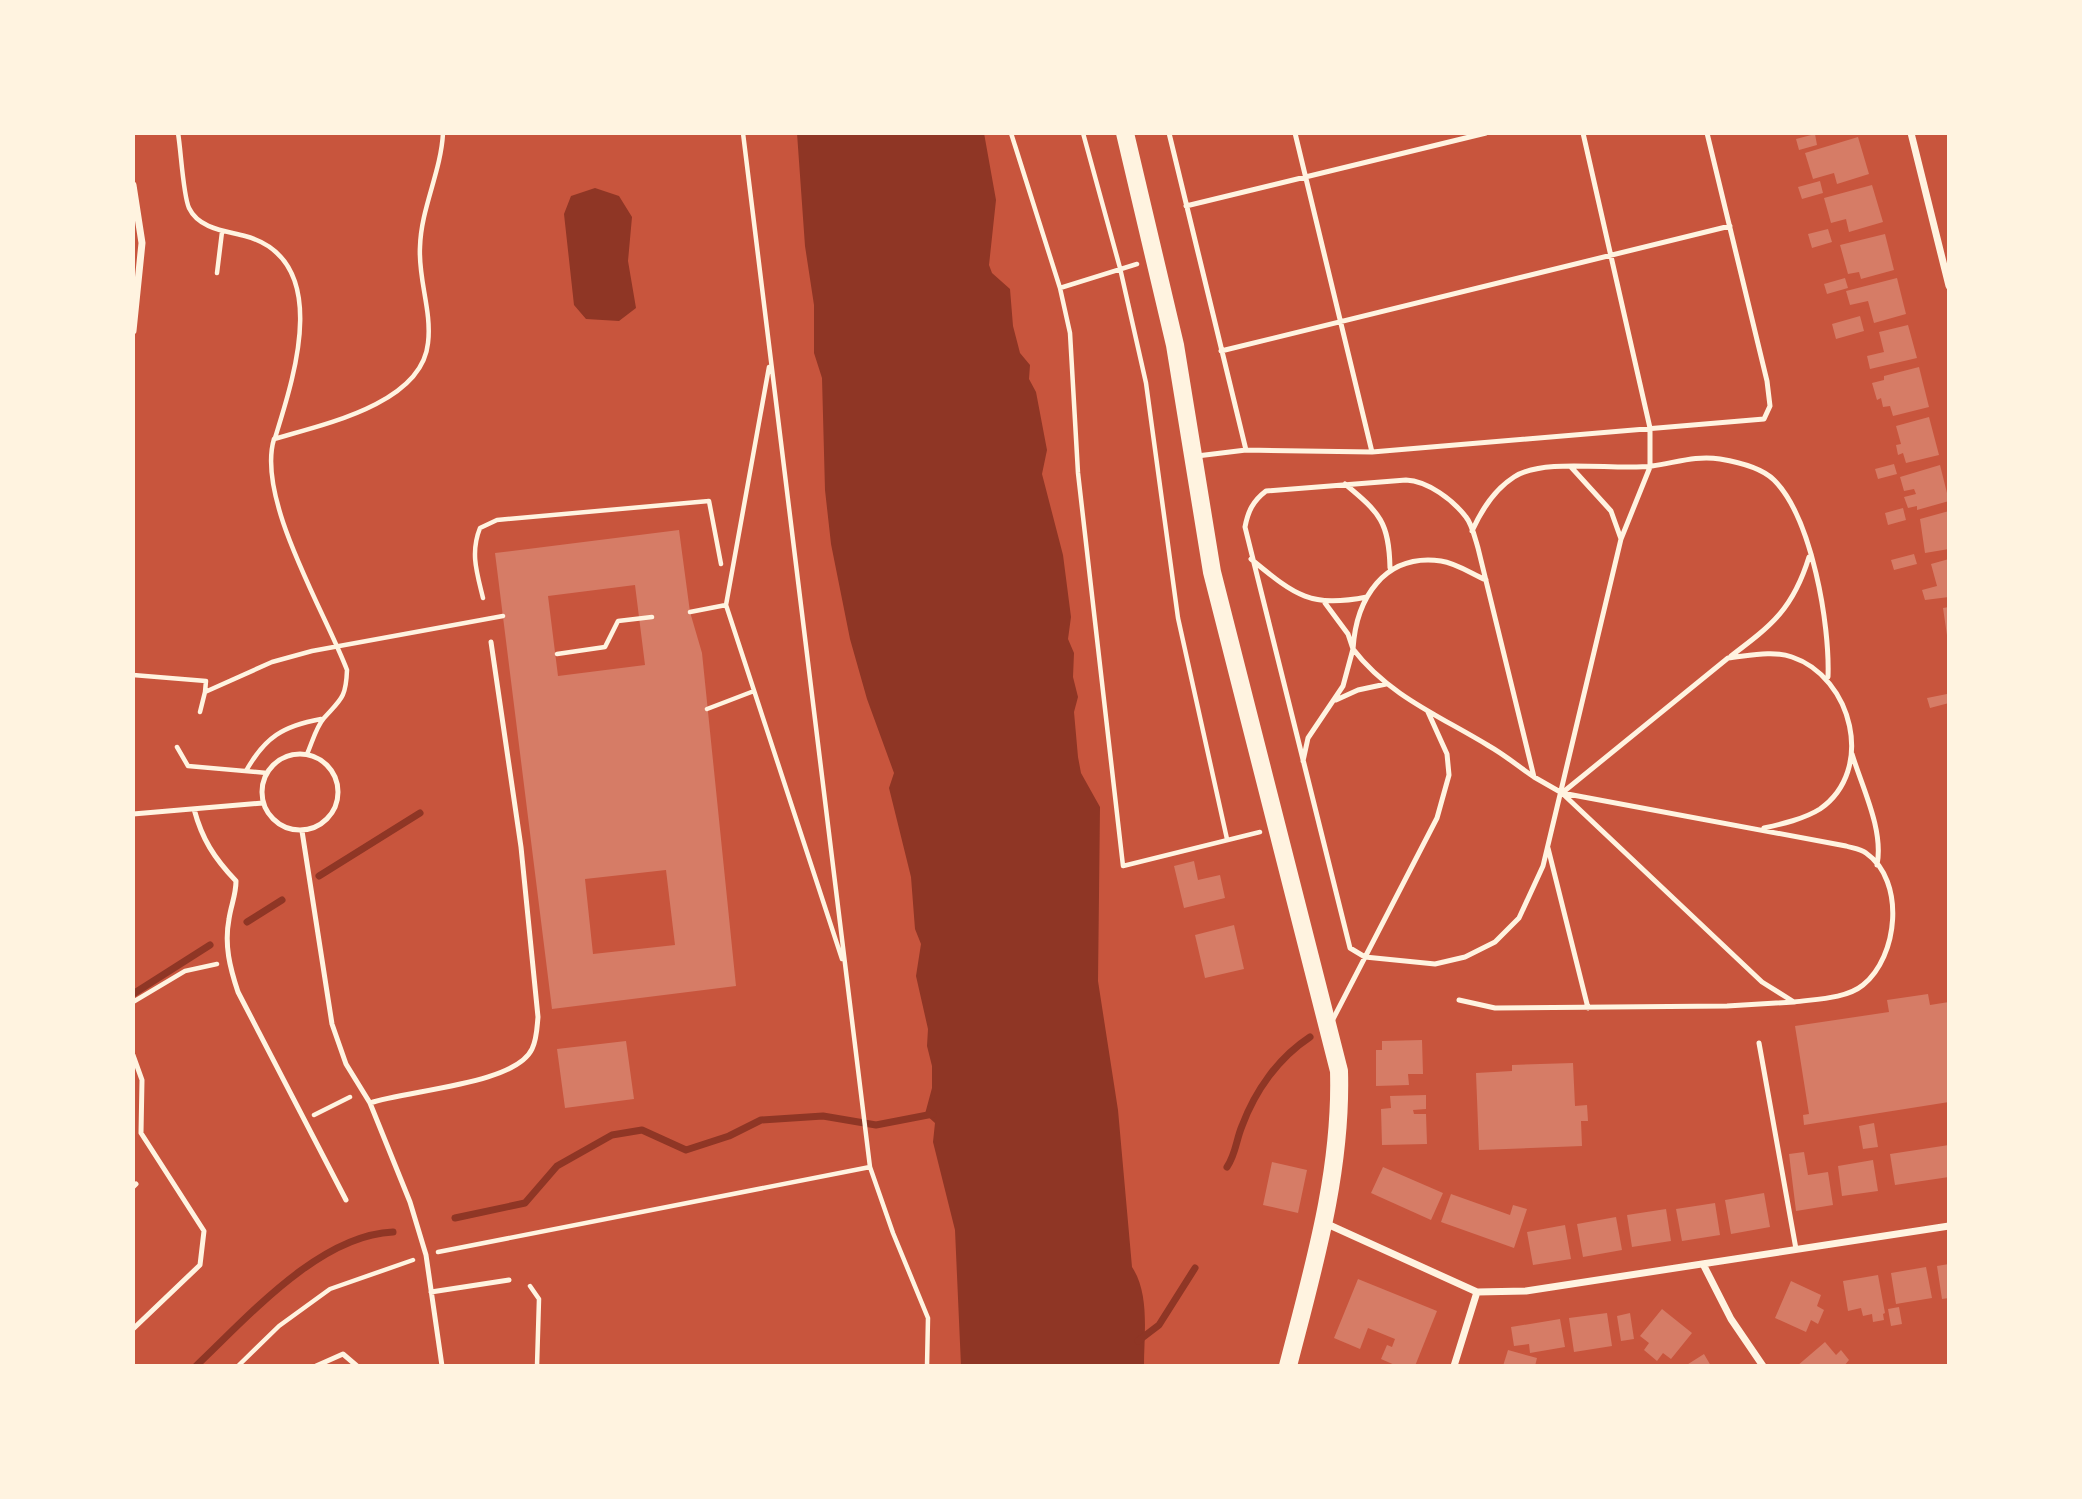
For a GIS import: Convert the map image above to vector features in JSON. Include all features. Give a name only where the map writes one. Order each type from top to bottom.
[{"type":"main road","points":[[1125,133],[1175,345],[1212,572],[1275,829],[1339,1071],[1340,1118],[1324,1223],[1289,1366]]},
{"type":"street","points":[[1911,133],[1949,286]]},
{"type":"street","points":[[133,185],[142,243],[133,331]]},
{"type":"street","points":[[1324,1223],[1477,1292],[1527,1291],[1949,1226]]},
{"type":"street","points":[[1703,1264],[1731,1319],[1763,1366]]},
{"type":"street","points":[[1454,1366],[1477,1292]]},
{"type":"lane","points":[[1169,133],[1246,450]]},
{"type":"lane","points":[[1295,133],[1372,452]]},
{"type":"lane","points":[[1186,206],[1486,133]]},
{"type":"lane","points":[[1534,777],[1486,580],[1468,518],[1440,494],[1417,481],[1266,491],[1256,499],[1247,514],[1245,527],[1350,948],[1365,957],[1435,964],[1465,957],[1495,942],[1519,918],[1532,894],[1562,793],[1621,539],[1650,467],[1650,428],[1583,133]]},
{"type":"lane","points":[[1194,456],[1246,450],[1372,452],[1764,419],[1770,406],[1767,380],[1707,133]]},
{"type":"lane","points":[[1221,351],[1340,319],[1730,226]]},
{"type":"lane","points":[[1472,531],[1487,501],[1516,476],[1572,467],[1650,467],[1698,457],[1747,465],[1773,479],[1799,513],[1829,643],[1828,677],[1850,723],[1852,754],[1871,813],[1879,856],[1877,866]]},
{"type":"lane","points":[[1572,467],[1611,511],[1621,539]]},
{"type":"lane","points":[[1345,484],[1382,522],[1389,535],[1390,568]]},
{"type":"lane","points":[[1562,793],[1777,621],[1795,593],[1810,555]]},
{"type":"lane","points":[[1251,559],[1285,587],[1325,603],[1367,597]]},
{"type":"lane","points":[[1302,764],[1308,738],[1343,686],[1353,649],[1354,632],[1367,597],[1373,585],[1390,568],[1443,561],[1486,580]]},
{"type":"lane","points":[[1325,603],[1348,634],[1353,649],[1386,684],[1562,793],[1762,982],[1794,1002]]},
{"type":"lane","points":[[370,1103],[393,1095],[490,1076],[516,1066],[531,1051],[536,1033],[538,1017],[521,847],[491,642]]},
{"type":"lane","points":[[1728,658],[1759,654],[1790,656],[1828,677]]},
{"type":"lane","points":[[1333,701],[1358,690],[1386,684]]},
{"type":"lane","points":[[1329,1025],[1437,818],[1449,775],[1447,754],[1428,712]]},
{"type":"lane","points":[[307,754],[329,767],[339,789],[333,813],[325,822],[302,831],[278,824],[264,803],[262,790],[267,773],[282,758],[307,754]]},
{"type":"lane","points":[[1759,829],[1789,822],[1820,808],[1834,793],[1847,771],[1852,754]]},
{"type":"lane","points":[[1459,1000],[1495,1008],[1794,1002],[1853,991],[1865,985],[1892,938],[1892,905],[1883,873],[1866,853],[1846,846],[1562,793]]},
{"type":"lane","points":[[133,814],[264,803]]},
{"type":"lane","points":[[194,809],[202,837],[215,860],[236,881],[236,897],[229,919],[228,962],[238,992],[346,1199]]},
{"type":"lane","points":[[302,831],[332,1024],[346,1064],[360,1091],[370,1103],[410,1202],[425,1255],[442,1366]]},
{"type":"lane","points":[[1547,844],[1588,1008]]},
{"type":"lane","points":[[1759,1043],[1796,1250]]},
{"type":"lane","points":[[133,1055],[142,1080],[141,1133],[204,1231],[200,1265],[133,1329]]},
{"type":"lane","points":[[431,1292],[509,1280]]},
{"type":"lane","points":[[316,1366],[343,1354],[357,1366]]},
{"type":"path","points":[[178,133],[189,208],[206,225],[268,244],[295,277],[301,316],[289,393],[270,452],[271,469],[286,532],[347,670],[346,689],[334,710],[322,719],[296,724],[278,733],[258,748],[246,771]]},
{"type":"path","points":[[274,439],[365,410],[397,390],[421,365],[429,340],[419,264],[420,236],[441,155],[443,133]]},
{"type":"path","points":[[743,133],[870,1167],[893,1233],[928,1318],[927,1366]]},
{"type":"path","points":[[1012,133],[1060,288],[1069,333],[1079,472],[1123,866],[1275,829]]},
{"type":"path","points":[[1083,133],[1120,268],[1146,383],[1178,618],[1227,839]]},
{"type":"path","points":[[217,273],[222,232]]},
{"type":"path","points":[[1060,288],[1155,259]]},
{"type":"path","points":[[771,359],[726,605],[846,969]]},
{"type":"path","points":[[483,598],[474,563],[474,541],[480,528],[497,520],[709,501],[721,564]]},
{"type":"path","points":[[690,612],[726,605]]},
{"type":"path","points":[[205,692],[272,662],[503,616]]},
{"type":"path","points":[[557,654],[606,648],[618,621],[652,617]]},
{"type":"path","points":[[133,675],[206,681],[200,712]]},
{"type":"path","points":[[708,709],[754,691]]},
{"type":"path","points":[[307,754],[322,719]]},
{"type":"path","points":[[177,747],[188,766],[267,773]]},
{"type":"path","points":[[133,1002],[185,971],[228,962]]},
{"type":"path","points":[[304,1120],[360,1091]]},
{"type":"path","points":[[238,1366],[279,1326],[330,1289],[425,1255],[870,1167]]},
{"type":"path","points":[[530,1286],[539,1299],[537,1366]]},
{"type":"shaded area","points":[[797,133],[984,133],[996,200],[989,265],[992,273],[1010,289],[1013,326],[1020,353],[1030,365],[1029,379],[1036,392],[1047,450],[1042,474],[1063,555],[1071,617],[1068,639],[1074,653],[1073,677],[1078,697],[1074,712],[1078,757],[1081,773],[1100,807],[1098,981],[1118,1110],[1132,1267],[1138,1278],[1144,1302],[1144,1366],[961,1366],[955,1230],[933,1142],[935,1123],[925,1114],[932,1088],[932,1066],[927,1046],[928,1029],[916,976],[921,944],[915,929],[911,877],[889,788],[894,773],[867,699],[850,639],[831,544],[825,490],[822,378],[814,353],[814,305],[805,246]]},
{"type":"shaded area","points":[[595,188],[619,196],[632,217],[628,261],[636,308],[619,321],[586,319],[574,305],[564,214],[571,196]]},
{"type":"building","points":[[1815,134],[1817,145],[1799,150],[1796,139]]},
{"type":"building","points":[[1858,137],[1869,174],[1837,184],[1834,173],[1813,179],[1805,153]]},
{"type":"building","points":[[1820,181],[1823,193],[1802,199],[1798,187]]},
{"type":"building","points":[[1872,185],[1883,222],[1849,232],[1846,219],[1831,223],[1824,198]]},
{"type":"building","points":[[1828,229],[1832,242],[1812,248],[1808,234]]},
{"type":"building","points":[[1885,234],[1894,270],[1861,279],[1859,272],[1848,274],[1840,245]]},
{"type":"building","points":[[1845,278],[1848,288],[1827,294],[1824,284]]},
{"type":"building","points":[[1897,278],[1906,314],[1874,323],[1868,301],[1850,305],[1846,291]]},
{"type":"building","points":[[1860,316],[1864,331],[1836,339],[1832,324]]},
{"type":"building","points":[[1908,325],[1917,358],[1870,369],[1867,356],[1884,352],[1879,332]]},
{"type":"building","points":[[1919,367],[1929,407],[1893,416],[1890,406],[1883,407],[1881,398],[1877,400],[1872,383],[1884,380],[1884,376]]},
{"type":"building","points":[[1929,417],[1939,455],[1906,463],[1903,453],[1898,455],[1896,445],[1901,444],[1896,426]]},
{"type":"building","points":[[1894,464],[1897,474],[1878,479],[1875,469]]},
{"type":"building","points":[[1940,465],[1949,501],[1917,510],[1917,506],[1908,508],[1904,497],[1916,494],[1914,489],[1904,491],[1900,477]]},
{"type":"building","points":[[1903,508],[1906,520],[1888,525],[1885,513]]},
{"type":"building","points":[[1949,511],[1949,549],[1925,553],[1920,519]]},
{"type":"building","points":[[679,530],[690,612],[702,653],[736,986],[552,1009],[495,553]],"holes":[[[635,585],[645,665],[558,676],[548,596]],[[666,870],[675,945],[593,954],[585,879]]]},
{"type":"building","points":[[1914,554],[1917,564],[1894,570],[1891,560]]},
{"type":"building","points":[[1949,559],[1949,597],[1925,600],[1922,590],[1937,586],[1931,564]]},
{"type":"building","points":[[1949,607],[1949,642],[1948,642],[1943,608]]},
{"type":"building","points":[[1947,694],[1949,703],[1930,708],[1927,698]]},
{"type":"building","points":[[1194,861],[1198,880],[1220,875],[1225,898],[1184,908],[1174,866]]},
{"type":"building","points":[[1234,925],[1244,969],[1205,978],[1195,935]]},
{"type":"building","points":[[1928,994],[1930,1005],[1949,1002],[1949,1102],[1804,1125],[1803,1115],[1809,1114],[1795,1026],[1889,1012],[1887,1000]]},
{"type":"building","points":[[1422,1040],[1423,1074],[1408,1074],[1409,1085],[1376,1086],[1376,1050],[1382,1050],[1382,1041]]},
{"type":"building","points":[[626,1041],[634,1099],[565,1108],[557,1049]]},
{"type":"building","points":[[1573,1063],[1575,1106],[1587,1105],[1588,1121],[1581,1121],[1582,1146],[1479,1150],[1476,1073],[1512,1071],[1512,1065]]},
{"type":"building","points":[[1426,1095],[1426,1109],[1413,1110],[1414,1114],[1426,1114],[1427,1144],[1382,1145],[1381,1109],[1391,1108],[1390,1096]]},
{"type":"building","points":[[1874,1123],[1878,1147],[1863,1149],[1859,1126]]},
{"type":"building","points":[[1949,1145],[1949,1177],[1895,1185],[1890,1154]]},
{"type":"building","points":[[1804,1152],[1808,1175],[1828,1172],[1833,1205],[1796,1211],[1789,1154]]},
{"type":"building","points":[[1873,1160],[1878,1191],[1842,1196],[1838,1166]]},
{"type":"building","points":[[1272,1162],[1307,1170],[1298,1213],[1263,1205]]},
{"type":"building","points":[[1383,1167],[1443,1193],[1431,1220],[1371,1193]]},
{"type":"building","points":[[1764,1193],[1770,1227],[1731,1234],[1725,1200]]},
{"type":"building","points":[[1451,1194],[1510,1215],[1513,1205],[1527,1209],[1514,1248],[1441,1222]]},
{"type":"building","points":[[1715,1203],[1720,1235],[1682,1241],[1676,1209]]},
{"type":"building","points":[[1666,1209],[1671,1241],[1632,1247],[1627,1215]]},
{"type":"building","points":[[1616,1217],[1622,1250],[1583,1257],[1577,1224]]},
{"type":"building","points":[[1565,1225],[1571,1259],[1533,1265],[1527,1232]]},
{"type":"building","points":[[1949,1264],[1949,1298],[1942,1299],[1937,1266]]},
{"type":"building","points":[[1926,1267],[1932,1298],[1896,1304],[1891,1273]]},
{"type":"building","points":[[1878,1275],[1885,1313],[1884,1320],[1873,1322],[1872,1314],[1863,1316],[1861,1308],[1848,1311],[1843,1281]]},
{"type":"building","points":[[1358,1279],[1437,1311],[1415,1366],[1397,1366],[1381,1359],[1387,1345],[1392,1347],[1395,1339],[1368,1328],[1360,1349],[1334,1338]]},
{"type":"building","points":[[1791,1281],[1821,1295],[1817,1306],[1824,1310],[1818,1324],[1811,1320],[1806,1332],[1775,1318]]},
{"type":"building","points":[[1899,1307],[1902,1324],[1891,1326],[1888,1309]]},
{"type":"building","points":[[1662,1309],[1692,1333],[1671,1359],[1663,1353],[1657,1361],[1644,1350],[1649,1343],[1640,1336]]},
{"type":"building","points":[[1607,1313],[1612,1346],[1574,1352],[1569,1318]]},
{"type":"building","points":[[1630,1313],[1634,1339],[1621,1341],[1617,1316]]},
{"type":"building","points":[[1560,1319],[1565,1347],[1530,1353],[1529,1344],[1514,1346],[1511,1327]]},
{"type":"building","points":[[1825,1342],[1836,1355],[1841,1350],[1849,1360],[1844,1366],[1797,1366]]},
{"type":"building","points":[[1508,1350],[1537,1358],[1535,1366],[1503,1366]]},
{"type":"building","points":[[1704,1354],[1711,1366],[1685,1366]]},
{"type":"waterway","points":[[319,876],[420,813]]},
{"type":"waterway","points":[[247,922],[282,900]]},
{"type":"waterway","points":[[133,994],[210,945]]},
{"type":"waterway","points":[[1227,1167],[1247,1113],[1261,1088],[1278,1065],[1310,1037]]},
{"type":"waterway","points":[[455,1218],[525,1203],[557,1166],[612,1135],[642,1130],[686,1150],[729,1136],[761,1120],[823,1116],[876,1125],[933,1114]]},
{"type":"waterway","points":[[196,1366],[261,1303],[312,1263],[338,1247],[365,1237],[393,1232]]},
{"type":"waterway","points":[[1138,1341],[1159,1325],[1195,1268]]}]
